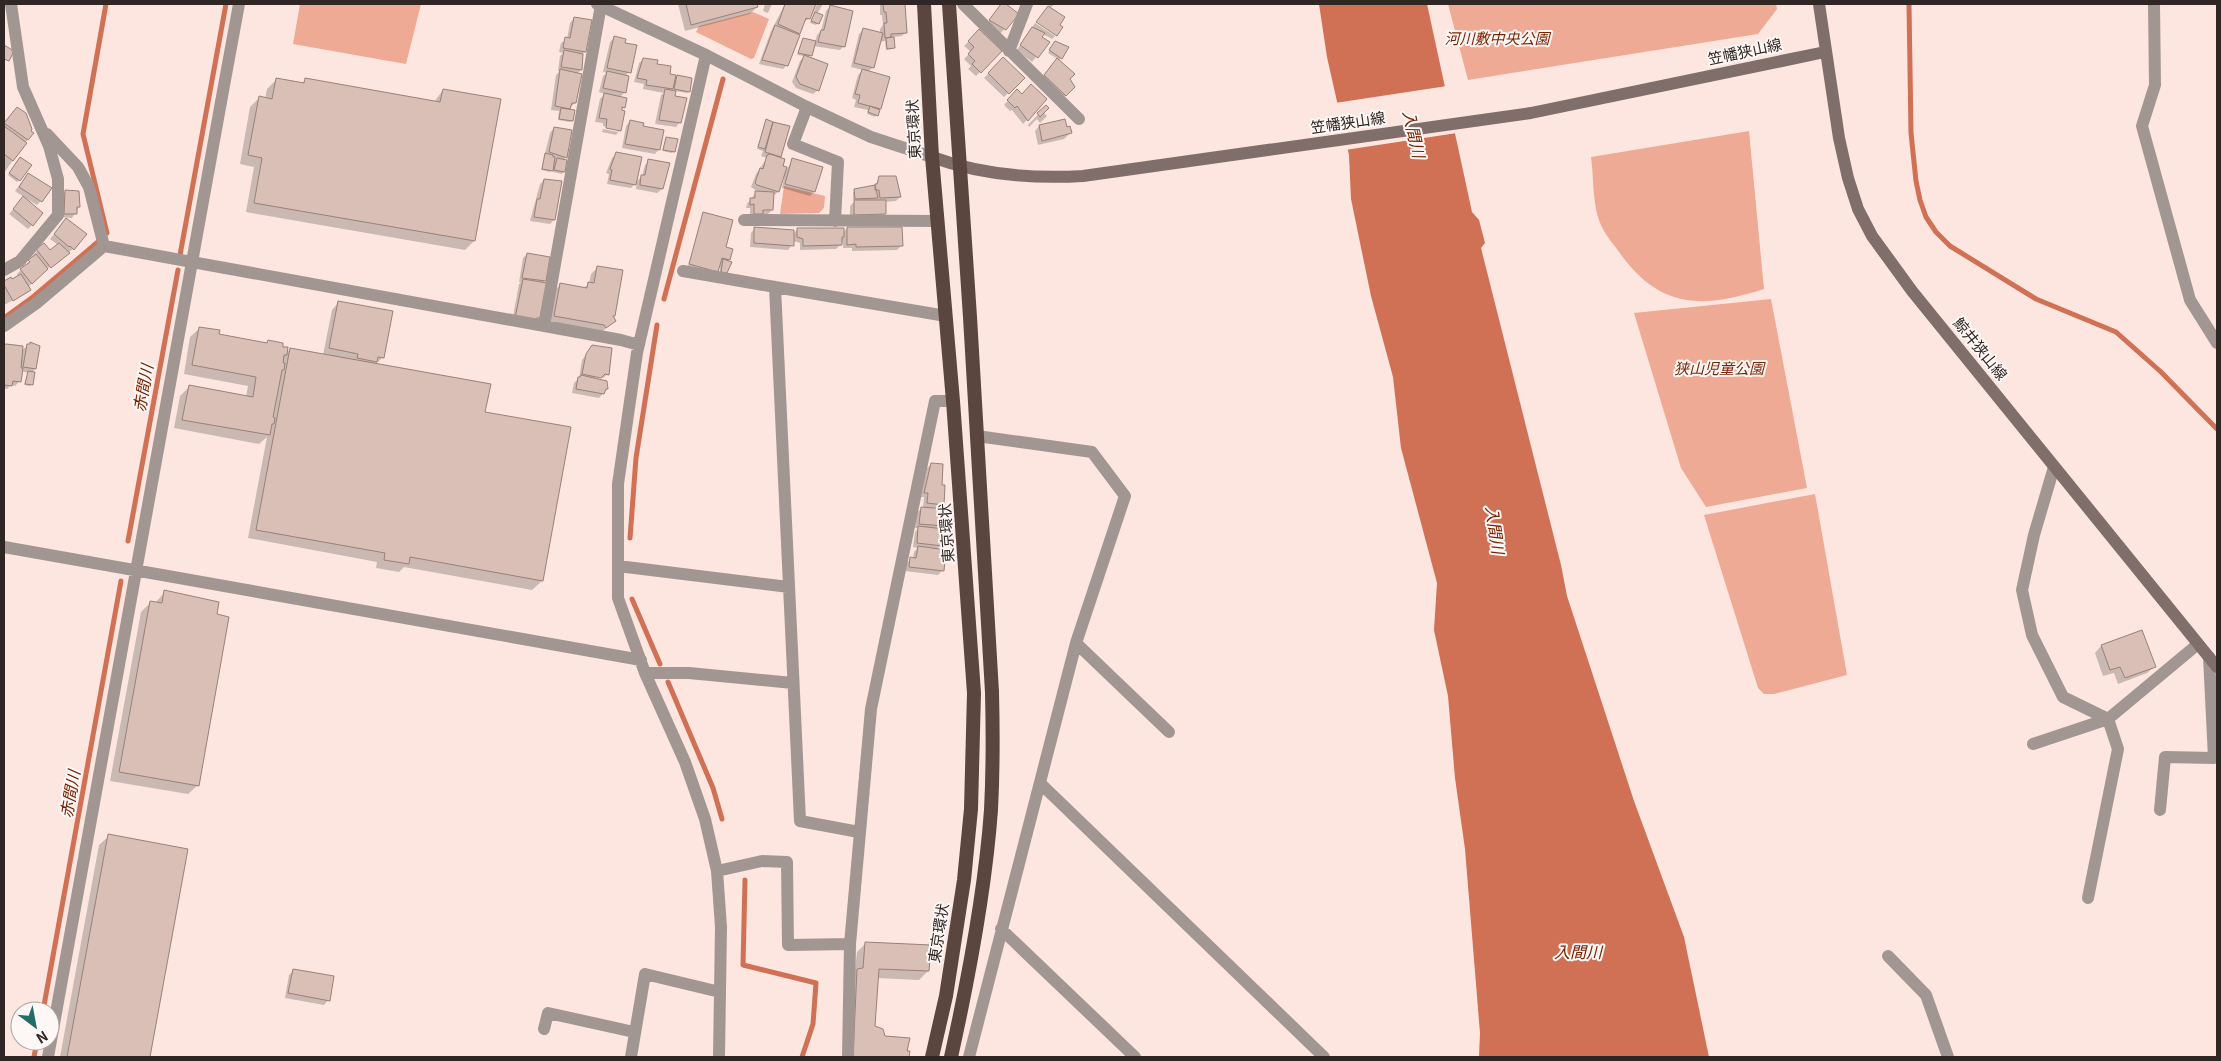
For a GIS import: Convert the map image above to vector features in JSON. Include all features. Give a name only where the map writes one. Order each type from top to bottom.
[{"type":"highway","name":"東京環状","points":[[924,4],[932,157],[954,401],[974,693],[971,809],[964,880],[946,996],[932,1057]]},
{"type":"highway","points":[[949,4],[992,692],[991,802],[983,886],[951,1057]]},
{"type":"main road","name":"鯨井狭山線","points":[[1819,4],[1825,52],[1848,178],[1858,209],[1872,236],[1912,291],[2213,662]]},
{"type":"main road","name":"笠幡狭山線","points":[[932,157],[959,167],[994,174],[1027,177],[1055,178],[1117,172],[1531,113],[1825,52]]},
{"type":"street","points":[[4,270],[20,261],[58,216],[58,179],[49,146],[38,125],[23,87],[11,4]]},
{"type":"street","points":[[48,1057],[239,4]]},
{"type":"street","points":[[544,326],[601,4],[706,55],[806,107],[871,137],[932,157]]},
{"type":"street","points":[[963,4],[1079,119]]},
{"type":"street","points":[[1009,51],[1027,4]]},
{"type":"street","points":[[2154,4],[2155,85],[2142,126],[2190,300],[2217,343]]},
{"type":"street","points":[[706,55],[639,345],[618,484],[618,598],[645,673],[685,762],[705,819],[717,871],[721,927],[719,1057]]},
{"type":"street","points":[[806,107],[794,144],[838,162],[835,221]]},
{"type":"street","points":[[38,125],[78,167],[89,188],[104,246]]},
{"type":"street","points":[[744,220],[938,221]]},
{"type":"street","points":[[104,246],[639,345]]},
{"type":"street","points":[[4,326],[38,302],[104,246]]},
{"type":"street","points":[[683,271],[946,316]]},
{"type":"street","points":[[775,287],[800,821],[859,832]]},
{"type":"street","points":[[848,1057],[850,944],[871,709],[935,400],[954,401]]},
{"type":"street","points":[[969,1057],[1076,643],[1125,496],[1092,452],[977,436]]},
{"type":"street","points":[[2054,467],[2034,535],[2022,590],[2032,635],[2063,697],[2108,719],[2118,749],[2088,898]]},
{"type":"street","points":[[4,547],[641,660]]},
{"type":"street","points":[[618,566],[789,588]]},
{"type":"street","points":[[1076,643],[1169,732]]},
{"type":"street","points":[[2033,744],[2108,719],[2198,644]]},
{"type":"street","points":[[2160,810],[2165,757],[2216,758],[2213,662]]},
{"type":"street","points":[[645,673],[689,673],[793,683]]},
{"type":"street","points":[[1041,784],[1324,1057]]},
{"type":"street","points":[[717,871],[762,862],[787,862],[788,944],[850,944]]},
{"type":"street","points":[[1001,929],[1135,1057]]},
{"type":"street","points":[[1888,956],[1926,995],[1948,1057]]},
{"type":"street","points":[[631,1057],[645,974],[720,992]]},
{"type":"street","points":[[544,1029],[548,1013],[634,1032]]},
{"type":"green space","points":[[300,4],[421,4],[406,64],[293,44]]},
{"type":"green space","name":"河川敷中央公園","points":[[1448,4],[1776,4],[1777,9],[1758,34],[1468,80]]},
{"type":"green space","points":[[753,12],[769,19],[754,58],[751,59],[696,32],[699,26]]},
{"type":"green space","points":[[1749,131],[1764,289],[1723,299],[1704,301],[1686,300],[1669,295],[1653,287],[1637,274],[1603,229],[1596,209],[1591,157]]},
{"type":"green space","points":[[784,186],[825,196],[824,208],[819,213],[780,214]]},
{"type":"green space","name":"狭山児童公園","points":[[1771,299],[1807,488],[1706,507],[1681,468],[1634,313]]},
{"type":"green space","points":[[1815,494],[1847,675],[1774,694],[1764,694],[1758,688],[1704,515]]},
{"type":"water","name":"入間川","points":[[1319,4],[1427,4],[1472,212],[1479,220],[1485,243],[1481,248],[1561,565],[1567,596],[1634,801],[1684,937],[1709,1057],[1479,1057],[1480,1033],[1465,849],[1455,778],[1448,696],[1434,630],[1437,583],[1401,448],[1393,377],[1371,296],[1351,199],[1349,155],[1327,57]]},
{"type":"pier","points":[[1447,86],[1457,133],[1345,150],[1335,103]]},
{"type":"building","points":[[686,4],[757,4],[758,7],[691,25]]},
{"type":"building","points":[[785,4],[816,4],[810,19],[806,18],[800,34],[778,24]]},
{"type":"building","points":[[883,4],[905,4],[907,33],[891,34],[891,37],[885,38],[884,23],[887,23]]},
{"type":"building","points":[[1001,4],[1006,4],[1019,14],[1006,30],[989,20]]},
{"type":"building","points":[[830,5],[853,11],[845,47],[818,42],[821,30],[824,30]]},
{"type":"building","points":[[1048,6],[1065,17],[1060,25],[1063,27],[1057,36],[1036,22]]},
{"type":"building","points":[[815,12],[823,15],[819,24],[811,21]]},
{"type":"building","points":[[574,17],[592,20],[586,52],[563,48],[565,37],[570,38]]},
{"type":"building","points":[[775,25],[800,35],[788,66],[762,60]]},
{"type":"building","points":[[1032,27],[1045,33],[1042,37],[1050,42],[1038,58],[1020,45]]},
{"type":"building","points":[[863,28],[883,33],[874,68],[854,63]]},
{"type":"building","points":[[979,29],[1002,51],[981,73],[972,64],[975,61],[968,54],[974,47],[968,41]]},
{"type":"building","points":[[614,36],[626,39],[625,43],[637,45],[631,73],[607,68]]},
{"type":"building","points":[[894,37],[895,48],[887,49],[886,38]]},
{"type":"building","points":[[803,38],[816,41],[812,56],[798,53]]},
{"type":"building","points":[[1055,41],[1069,47],[1062,59],[1049,50]]},
{"type":"building","points":[[4,45],[14,51],[9,61],[4,59]]},
{"type":"building","points":[[564,50],[583,54],[582,70],[561,67]]},
{"type":"building","points":[[804,55],[828,64],[819,91],[800,84],[796,77]]},
{"type":"building","points":[[1003,57],[1025,78],[1009,94],[988,73]]},
{"type":"building","points":[[643,58],[658,60],[657,64],[671,66],[670,74],[676,75],[673,89],[646,85],[647,80],[637,78]]},
{"type":"building","points":[[1057,58],[1075,74],[1070,79],[1075,87],[1066,96],[1044,75]]},
{"type":"building","points":[[560,69],[582,74],[576,103],[572,103],[570,109],[555,106]]},
{"type":"building","points":[[862,69],[890,77],[881,109],[858,103],[860,95],[855,94]]},
{"type":"building","points":[[607,71],[629,76],[626,93],[603,88]]},
{"type":"building","points":[[677,75],[692,78],[690,92],[674,89]]},
{"type":"building","points":[[276,78],[304,83],[305,78],[440,102],[443,89],[501,99],[475,241],[254,203],[262,158],[248,155],[259,96],[272,99]]},
{"type":"building","points":[[1031,84],[1047,99],[1028,121],[1017,106],[1015,108],[1007,100],[1017,89],[1022,94]]},
{"type":"building","points":[[665,89],[676,91],[675,96],[687,98],[681,123],[659,120]]},
{"type":"building","points":[[604,93],[627,98],[625,108],[622,107],[622,110],[625,111],[621,131],[606,128],[607,119],[599,118]]},
{"type":"building","points":[[1046,105],[1049,108],[1040,117],[1037,113]]},
{"type":"building","points":[[870,106],[880,110],[878,116],[868,112]]},
{"type":"building","points":[[17,107],[26,113],[31,131],[34,133],[28,140],[4,123]]},
{"type":"building","points":[[561,108],[575,110],[573,121],[559,119]]},
{"type":"building","points":[[766,119],[773,122],[765,149],[758,147]]},
{"type":"building","points":[[1065,119],[1067,127],[1070,126],[1072,133],[1042,141],[1039,125]]},
{"type":"building","points":[[630,120],[644,123],[643,126],[664,130],[660,150],[625,144]]},
{"type":"building","points":[[773,122],[790,126],[781,157],[765,152]]},
{"type":"building","points":[[4,126],[27,143],[13,161],[4,154]]},
{"type":"building","points":[[554,127],[572,130],[567,158],[549,152]]},
{"type":"building","points":[[666,137],[678,139],[675,152],[663,150]]},
{"type":"building","points":[[616,152],[642,157],[636,185],[610,180],[612,170],[610,169]]},
{"type":"building","points":[[545,153],[555,157],[553,171],[542,169]]},
{"type":"building","points":[[770,154],[785,159],[783,166],[787,167],[779,192],[755,183],[760,168],[763,169],[767,155]]},
{"type":"building","points":[[20,157],[32,165],[20,181],[9,173]]},
{"type":"building","points":[[557,158],[567,160],[565,172],[554,170]]},
{"type":"building","points":[[792,158],[823,167],[815,192],[785,184]]},
{"type":"building","points":[[648,159],[670,163],[663,189],[640,185],[641,175],[645,175]]},
{"type":"building","points":[[28,173],[52,188],[42,202],[19,187]]},
{"type":"building","points":[[879,176],[896,176],[901,197],[880,198],[879,190],[875,190],[875,184],[877,184]]},
{"type":"building","points":[[544,179],[562,181],[555,220],[534,217],[537,199],[540,199]]},
{"type":"building","points":[[875,185],[878,198],[855,199],[854,189]]},
{"type":"building","points":[[65,190],[79,191],[80,207],[77,207],[77,214],[64,214]]},
{"type":"building","points":[[755,191],[774,192],[773,210],[763,210],[763,214],[754,214],[754,204],[750,205],[750,198],[755,198]]},
{"type":"building","points":[[23,196],[43,213],[33,226],[13,209]]},
{"type":"building","points":[[854,200],[886,200],[886,214],[854,215]]},
{"type":"building","points":[[703,212],[733,220],[726,247],[733,249],[730,260],[722,258],[718,272],[689,264]]},
{"type":"building","points":[[66,218],[87,234],[74,250],[54,234]]},
{"type":"building","points":[[754,227],[794,230],[794,246],[754,243]]},
{"type":"building","points":[[847,227],[902,227],[903,246],[856,247],[856,244],[847,245]]},
{"type":"building","points":[[797,228],[844,228],[842,245],[803,246],[803,239],[797,237]]},
{"type":"building","points":[[44,243],[50,250],[59,243],[70,253],[51,268],[36,249]]},
{"type":"building","points":[[527,253],[550,257],[546,281],[522,278]]},
{"type":"building","points":[[36,254],[48,269],[32,284],[20,269],[30,262],[28,260]]},
{"type":"building","points":[[723,259],[732,262],[727,273],[721,272]]},
{"type":"building","points":[[597,266],[623,270],[615,316],[613,316],[616,321],[606,328],[604,325],[554,316],[560,283],[587,288],[588,282],[594,283]]},
{"type":"building","points":[[21,274],[31,290],[13,301],[4,285],[4,281]]},
{"type":"building","points":[[523,279],[547,283],[540,318],[532,321],[515,318]]},
{"type":"building","points":[[338,301],[393,311],[384,358],[378,357],[377,362],[357,358],[358,354],[329,348]]},
{"type":"building","points":[[199,327],[220,330],[219,334],[267,343],[268,340],[283,343],[283,347],[288,347],[287,355],[284,355],[284,370],[282,370],[273,417],[275,418],[274,424],[272,424],[270,435],[182,420],[189,385],[253,397],[256,377],[192,365]]},
{"type":"building","points":[[30,342],[40,346],[36,369],[23,367],[27,344],[30,344]]},
{"type":"building","points":[[4,345],[23,346],[21,382],[13,381],[12,386],[4,385]]},
{"type":"building","points":[[592,345],[612,348],[609,375],[605,374],[601,378],[582,374],[586,354]]},
{"type":"building","points":[[290,348],[491,384],[485,412],[571,427],[543,581],[410,557],[409,564],[384,560],[385,553],[256,530]]},
{"type":"building","points":[[28,371],[35,372],[33,385],[25,384]]},
{"type":"building","points":[[581,375],[607,381],[608,389],[606,389],[604,394],[576,389],[578,377]]},
{"type":"building","points":[[931,463],[943,464],[942,485],[945,485],[944,505],[927,503],[928,493],[924,493]]},
{"type":"building","points":[[921,507],[946,509],[944,526],[919,524]]},
{"type":"building","points":[[918,526],[944,529],[943,546],[917,543]]},
{"type":"building","points":[[918,546],[946,550],[944,571],[909,567],[910,557],[916,558]]},
{"type":"building","points":[[164,590],[219,602],[217,614],[229,617],[199,786],[119,772],[150,601],[162,603]]},
{"type":"building","points":[[2142,630],[2156,667],[2125,678],[2120,667],[2110,670],[2101,645]]},
{"type":"building","points":[[108,834],[188,849],[150,1057],[67,1057]]},
{"type":"building","points":[[865,942],[931,945],[929,971],[879,969],[875,1026],[883,1029],[885,1036],[910,1038],[907,1051],[910,1051],[909,1057],[853,1057],[857,969],[863,968]]},
{"type":"building","points":[[293,969],[334,976],[330,1001],[288,993]]},
{"type":"waterway","points":[[106,4],[83,134],[107,233]]},
{"type":"waterway","name":"赤間川","points":[[180,255],[226,4]]},
{"type":"waterway","points":[[1909,4],[1911,133],[1916,181],[1926,217],[1936,232],[1950,246],[2036,299],[2116,332],[2161,372],[2217,429]]},
{"type":"waterway","points":[[664,299],[723,79]]},
{"type":"waterway","points":[[4,318],[33,297],[99,241]]},
{"type":"waterway","name":"赤間川","points":[[128,541],[178,270]]},
{"type":"waterway","points":[[630,538],[636,458],[657,325]]},
{"type":"waterway","name":"赤間川","points":[[45,1001],[121,581]]},
{"type":"waterway","points":[[632,599],[660,664]]},
{"type":"waterway","points":[[668,682],[713,788],[722,819]]},
{"type":"waterway","points":[[745,880],[743,965],[816,983],[813,1024],[802,1057]]},
{"type":"waterway","name":"赤間川","points":[[34,1057],[35,1051]]}]
